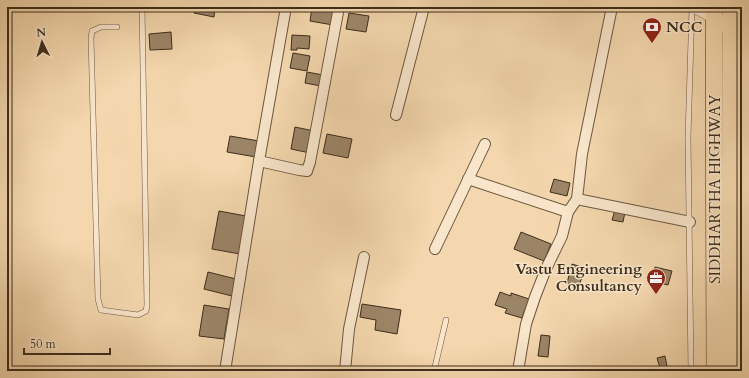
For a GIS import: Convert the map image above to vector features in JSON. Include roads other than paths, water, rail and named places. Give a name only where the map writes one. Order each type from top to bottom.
[{"type":"highway","name":"SIDDHARTHA HIGHWAY","points":[[731,7],[737,31],[732,371]]},
{"type":"highway","name":"SIDDHARTHA HIGHWAY","points":[[714,12],[716,371]]},
{"type":"street","points":[[225,371],[286,7]]},
{"type":"street","points":[[259,161],[307,171],[310,162],[339,7]]},
{"type":"street","points":[[396,115],[424,7]]},
{"type":"street","points":[[518,371],[526,324],[546,269],[562,236],[568,212],[578,199],[582,154],[612,7]]},
{"type":"street","points":[[696,7],[714,12],[737,31]]},
{"type":"street","points":[[435,249],[485,144]]},
{"type":"street","points":[[468,179],[568,212]]},
{"type":"street","points":[[578,199],[690,222]]},
{"type":"street","points":[[345,371],[349,329],[364,257]]},
{"type":"lane","points":[[117,27],[101,27],[92,31],[91,38],[98,299],[101,310],[138,315],[146,311],[147,305],[142,7]]},
{"type":"lane","points":[[691,371],[688,138],[692,7]]},
{"type":"lane","points":[[434,371],[446,320]]},
{"type":"place","name":"NCC","points":[[652,44]]},
{"type":"place","name":"Vastu Engineering Consultancy","points":[[656,295]]}]
